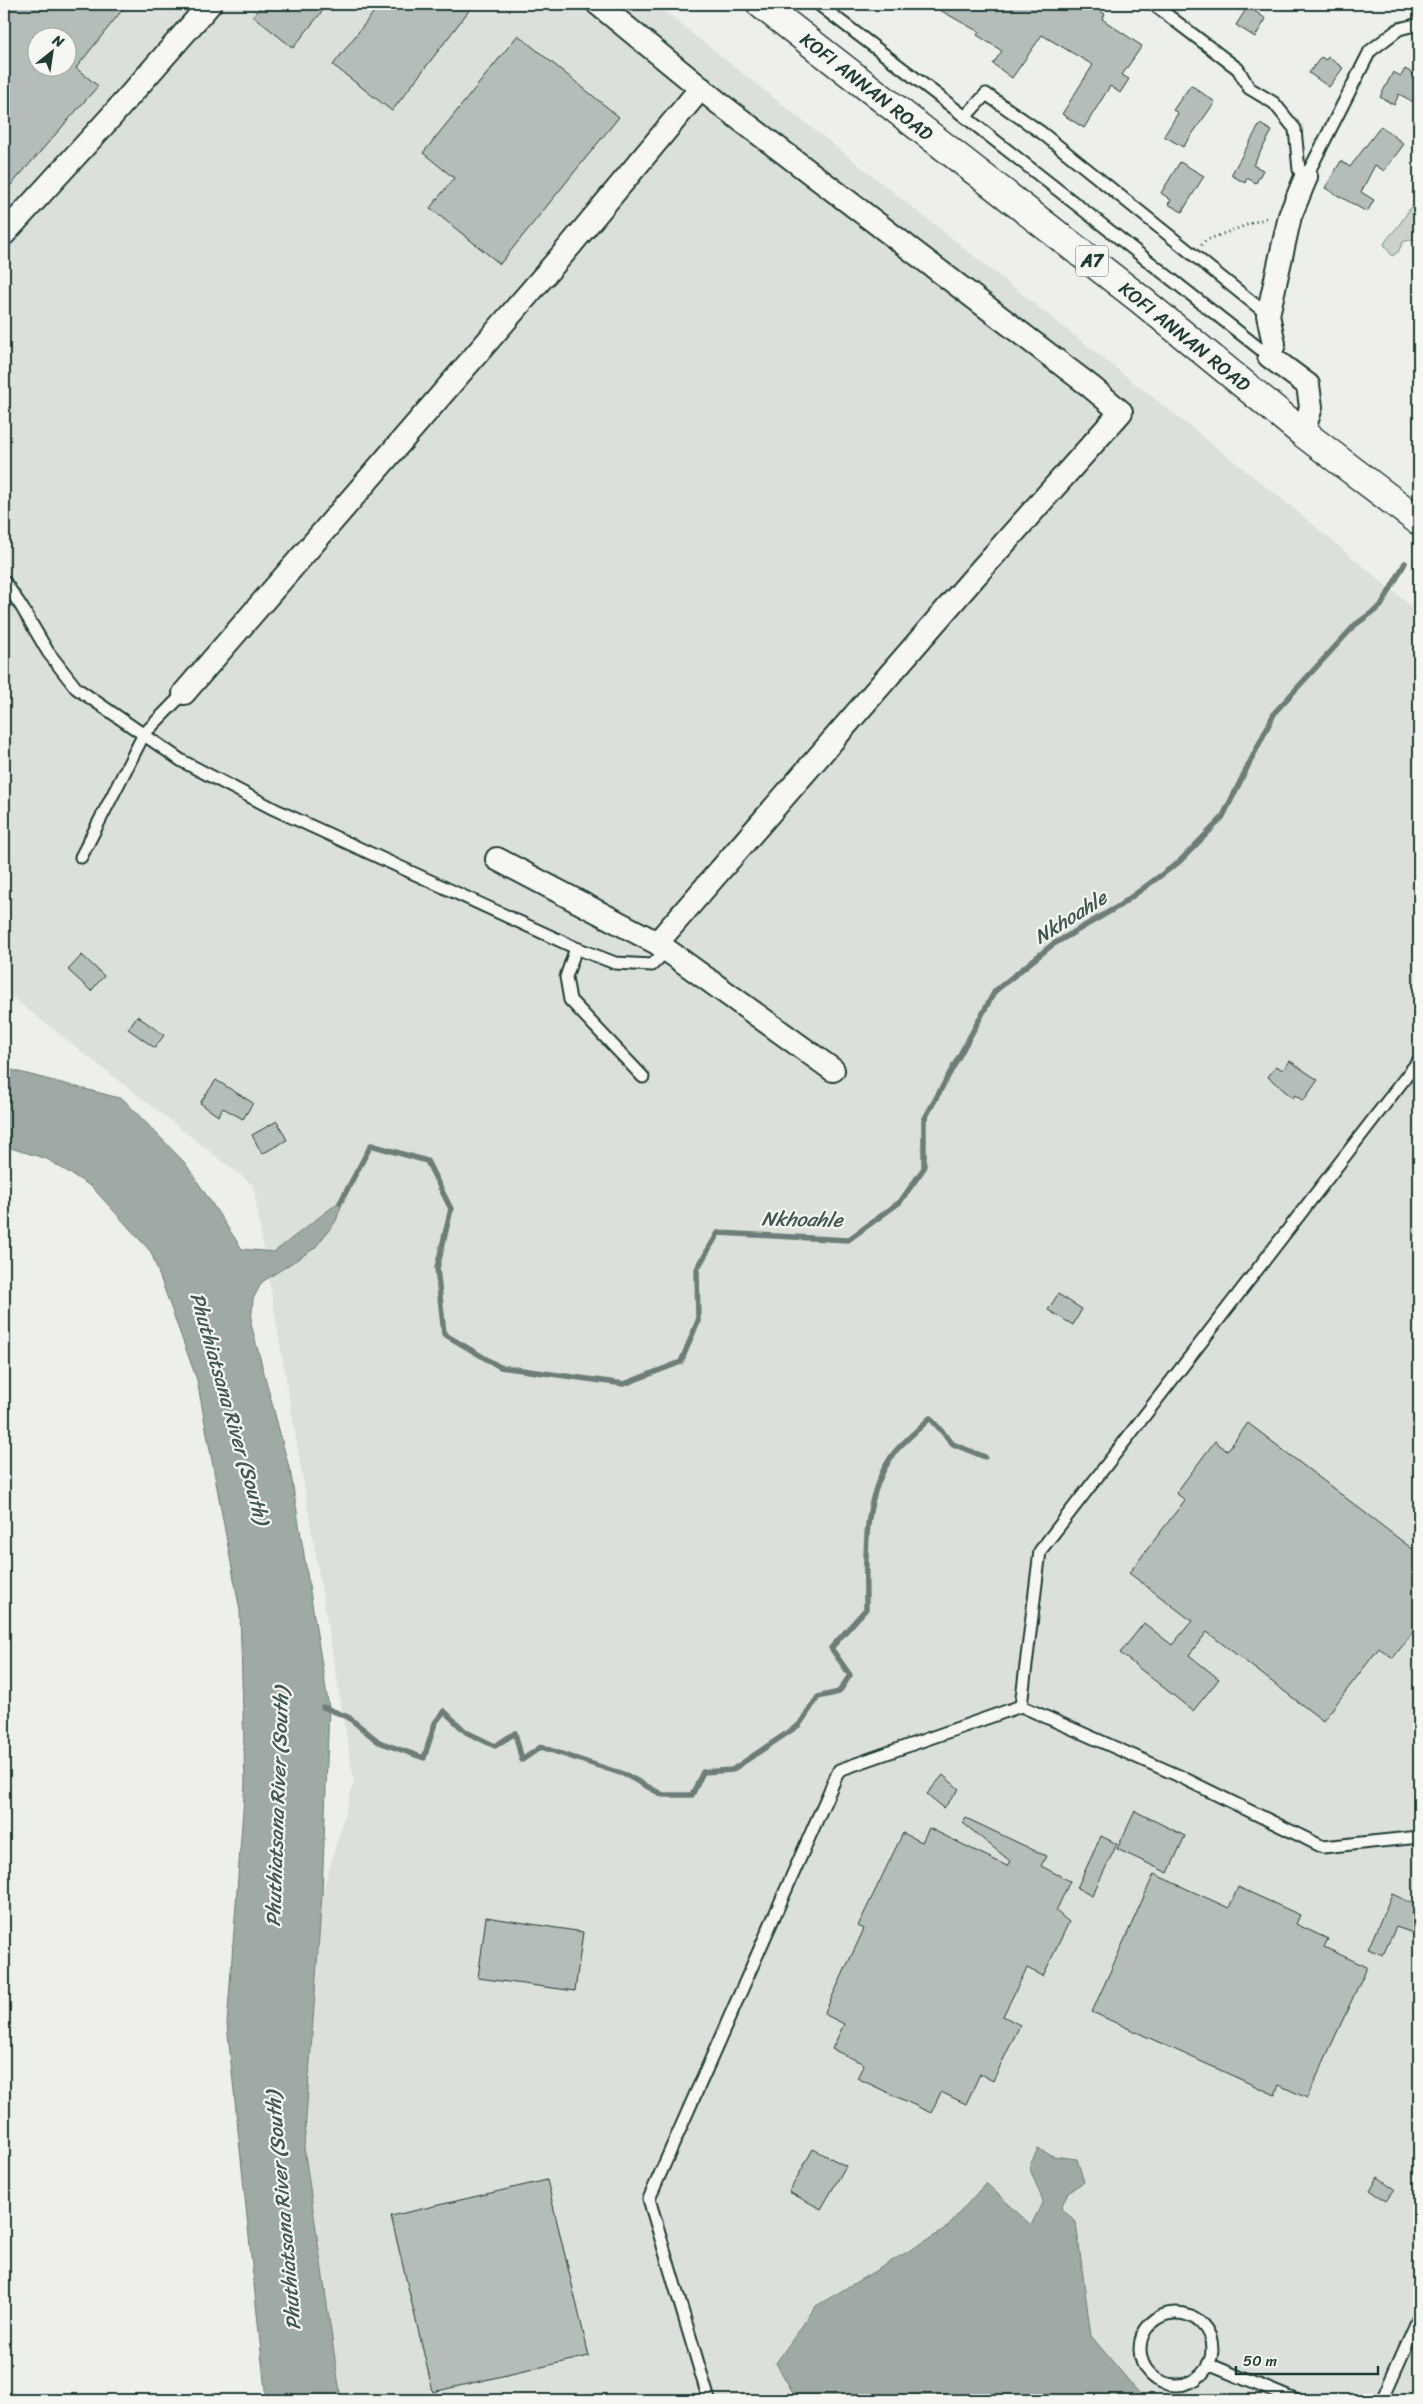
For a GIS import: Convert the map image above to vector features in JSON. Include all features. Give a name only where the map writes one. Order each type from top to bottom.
[{"type":"main road","name":"KOFI ANNAN ROAD","points":[[761,4],[1141,300],[1303,433],[1419,522]]},
{"type":"street","points":[[4,234],[110,118],[210,4]]},
{"type":"street","points":[[598,4],[701,88],[1090,386],[1121,412],[976,574],[662,947]]},
{"type":"street","points":[[184,693],[562,254],[701,88]]},
{"type":"street","points":[[1303,433],[1311,407],[1308,385],[1269,356],[1274,344],[1268,315],[1290,216],[1306,177]]},
{"type":"street","points":[[497,859],[662,947],[833,1070]]},
{"type":"lane","points":[[818,4],[1269,356]]},
{"type":"lane","points":[[1154,4],[1238,69],[1249,88],[1274,103],[1295,130],[1299,170],[1306,177],[1370,51],[1399,29],[1419,24]]},
{"type":"lane","points":[[965,117],[986,94],[1042,133],[1268,315]]},
{"type":"lane","points":[[4,582],[21,606],[48,652],[76,688],[182,761],[274,809],[576,948],[615,963],[652,965],[662,947]]},
{"type":"lane","points":[[81,857],[144,734],[184,693]]},
{"type":"lane","points":[[576,948],[566,977],[570,1000],[644,1077]]},
{"type":"lane","points":[[1022,1706],[1040,1551],[1419,1060]]},
{"type":"lane","points":[[709,2400],[649,2199],[839,1770],[1022,1706],[1177,1775],[1323,1846],[1419,1836]]},
{"type":"lane","points":[[1174,2312],[1186,2314],[1206,2328],[1211,2352],[1208,2364],[1193,2380],[1171,2384],[1160,2381],[1151,2375],[1144,2366],[1140,2355],[1140,2343],[1144,2331],[1162,2315],[1174,2312]]},
{"type":"lane","points":[[1382,2400],[1419,2317]]},
{"type":"lane","points":[[1208,2364],[1295,2400]]},
{"type":"path","points":[[1192,254],[1206,240],[1268,217],[1290,216]]},
{"type":"shaded area","points":[[4,4],[655,4],[1293,508],[1419,613],[1419,2400],[341,2400],[304,2147],[322,1894],[354,1781],[253,1185],[4,991]]},
{"type":"shaded area","points":[[1419,200],[1419,237],[1403,242],[1398,252],[1392,256],[1384,244]]},
{"type":"shaded area","points":[[1419,339],[1419,412],[1416,403],[1416,347]]},
{"type":"water","name":"Phuthiatsana River (South)","points":[[4,1068],[123,1099],[185,1163],[242,1249],[274,1252],[344,1198],[336,1221],[315,1248],[262,1282],[253,1299],[251,1324],[291,1475],[329,1708],[322,1894],[304,2147],[341,2400],[266,2400],[227,2024],[245,1783],[240,1611],[197,1380],[151,1252],[92,1187],[47,1159],[4,1146]]},
{"type":"water","points":[[1038,2149],[1053,2156],[1077,2159],[1084,2182],[1068,2192],[1061,2208],[1076,2222],[1091,2336],[1145,2400],[797,2400],[776,2363],[816,2306],[944,2230],[986,2183],[1031,2225],[1043,2201],[1029,2167]]},
{"type":"building","points":[[4,4],[127,4],[78,65],[78,28],[28,28],[28,78],[78,78],[78,70],[98,86],[4,193]]},
{"type":"building","points":[[263,4],[328,4],[293,48],[253,16]]},
{"type":"building","points":[[380,4],[474,4],[392,111],[333,65]]},
{"type":"building","points":[[929,4],[1087,4],[1105,14],[1102,19],[1142,46],[1122,75],[1129,79],[1120,93],[1110,86],[1084,128],[1062,114],[1093,65],[1042,35],[1012,78],[993,64],[1002,51],[977,35],[979,32]]},
{"type":"building","points":[[1248,6],[1266,19],[1255,37],[1236,25]]},
{"type":"building","points":[[518,35],[619,117],[500,264],[430,208],[454,178],[423,153]]},
{"type":"building","points":[[1321,57],[1326,60],[1328,57],[1343,68],[1329,87],[1309,73]]},
{"type":"building","points":[[1405,69],[1419,77],[1419,105],[1399,94],[1394,105],[1380,97],[1393,72],[1401,76]]},
{"type":"building","points":[[1191,85],[1215,102],[1183,147],[1164,136],[1178,113],[1173,110]]},
{"type":"building","points":[[1260,124],[1272,131],[1253,165],[1263,170],[1256,183],[1247,178],[1245,183],[1231,175]]},
{"type":"building","points":[[1381,126],[1404,144],[1384,171],[1375,165],[1361,192],[1374,200],[1367,212],[1325,188],[1341,161],[1350,167]]},
{"type":"building","points":[[1180,162],[1204,176],[1182,212],[1168,204],[1171,200],[1161,193]]},
{"type":"building","points":[[82,955],[104,976],[91,991],[68,970]]},
{"type":"building","points":[[137,1016],[164,1035],[155,1048],[128,1029]]},
{"type":"building","points":[[1290,1061],[1318,1080],[1303,1101],[1295,1095],[1293,1098],[1268,1077],[1276,1066],[1283,1070]]},
{"type":"building","points":[[216,1080],[253,1103],[243,1119],[223,1108],[218,1116],[200,1103]]},
{"type":"building","points":[[277,1121],[287,1140],[262,1154],[252,1135]]},
{"type":"building","points":[[1058,1294],[1082,1309],[1073,1325],[1048,1310]]},
{"type":"building","points":[[1248,1423],[1419,1554],[1419,1624],[1393,1658],[1379,1648],[1323,1721],[1207,1632],[1189,1655],[1219,1679],[1193,1711],[1120,1653],[1144,1623],[1172,1645],[1192,1621],[1129,1573],[1185,1500],[1176,1493],[1215,1441],[1227,1451]]},
{"type":"building","points":[[943,1775],[959,1789],[944,1808],[927,1794]]},
{"type":"building","points":[[1135,1811],[1185,1836],[1168,1873],[1117,1849]]},
{"type":"building","points":[[966,1818],[1046,1856],[1041,1866],[1070,1881],[1056,1911],[1069,1922],[1043,1976],[1027,1968],[1003,2016],[1020,2025],[993,2081],[980,2074],[966,2104],[941,2092],[931,2113],[857,2078],[864,2064],[832,2049],[844,2024],[824,2014],[864,1929],[858,1926],[903,1833],[922,1842],[929,1828],[1007,1866],[1010,1861],[963,1823]]},
{"type":"building","points":[[1101,1836],[1117,1844],[1092,1896],[1077,1888]]},
{"type":"building","points":[[1154,1874],[1229,1908],[1238,1887],[1300,1915],[1296,1924],[1328,1939],[1324,1947],[1367,1967],[1307,2098],[1279,2085],[1275,2095],[1092,2012]]},
{"type":"building","points":[[1392,1894],[1419,1906],[1419,1935],[1396,1927],[1383,1955],[1368,1949]]},
{"type":"building","points":[[486,1917],[583,1932],[575,1991],[478,1978]]},
{"type":"building","points":[[813,2149],[846,2166],[821,2209],[789,2192]]},
{"type":"building","points":[[1378,2177],[1395,2189],[1386,2201],[1370,2190]]},
{"type":"building","points":[[547,2180],[589,2356],[433,2392],[391,2216]]},
{"type":"waterway","name":"Nkhoahle","points":[[340,1203],[371,1145],[427,1161],[451,1209],[437,1268],[444,1334],[500,1367],[624,1384],[681,1362],[698,1321],[697,1269],[718,1233],[848,1240],[900,1202],[924,1168],[924,1120],[995,991],[1052,945],[1119,906],[1179,862],[1222,818],[1275,712],[1355,625],[1381,606],[1405,563]]},
{"type":"waterway","points":[[323,1707],[348,1717],[379,1742],[424,1758],[435,1723],[444,1711],[466,1732],[495,1746],[515,1733],[522,1760],[541,1747],[626,1775],[663,1795],[692,1795],[703,1772],[732,1770],[799,1725],[818,1697],[839,1692],[850,1675],[831,1648],[866,1609],[866,1548],[871,1508],[883,1470],[894,1453],[930,1418],[953,1444],[985,1457]]}]
